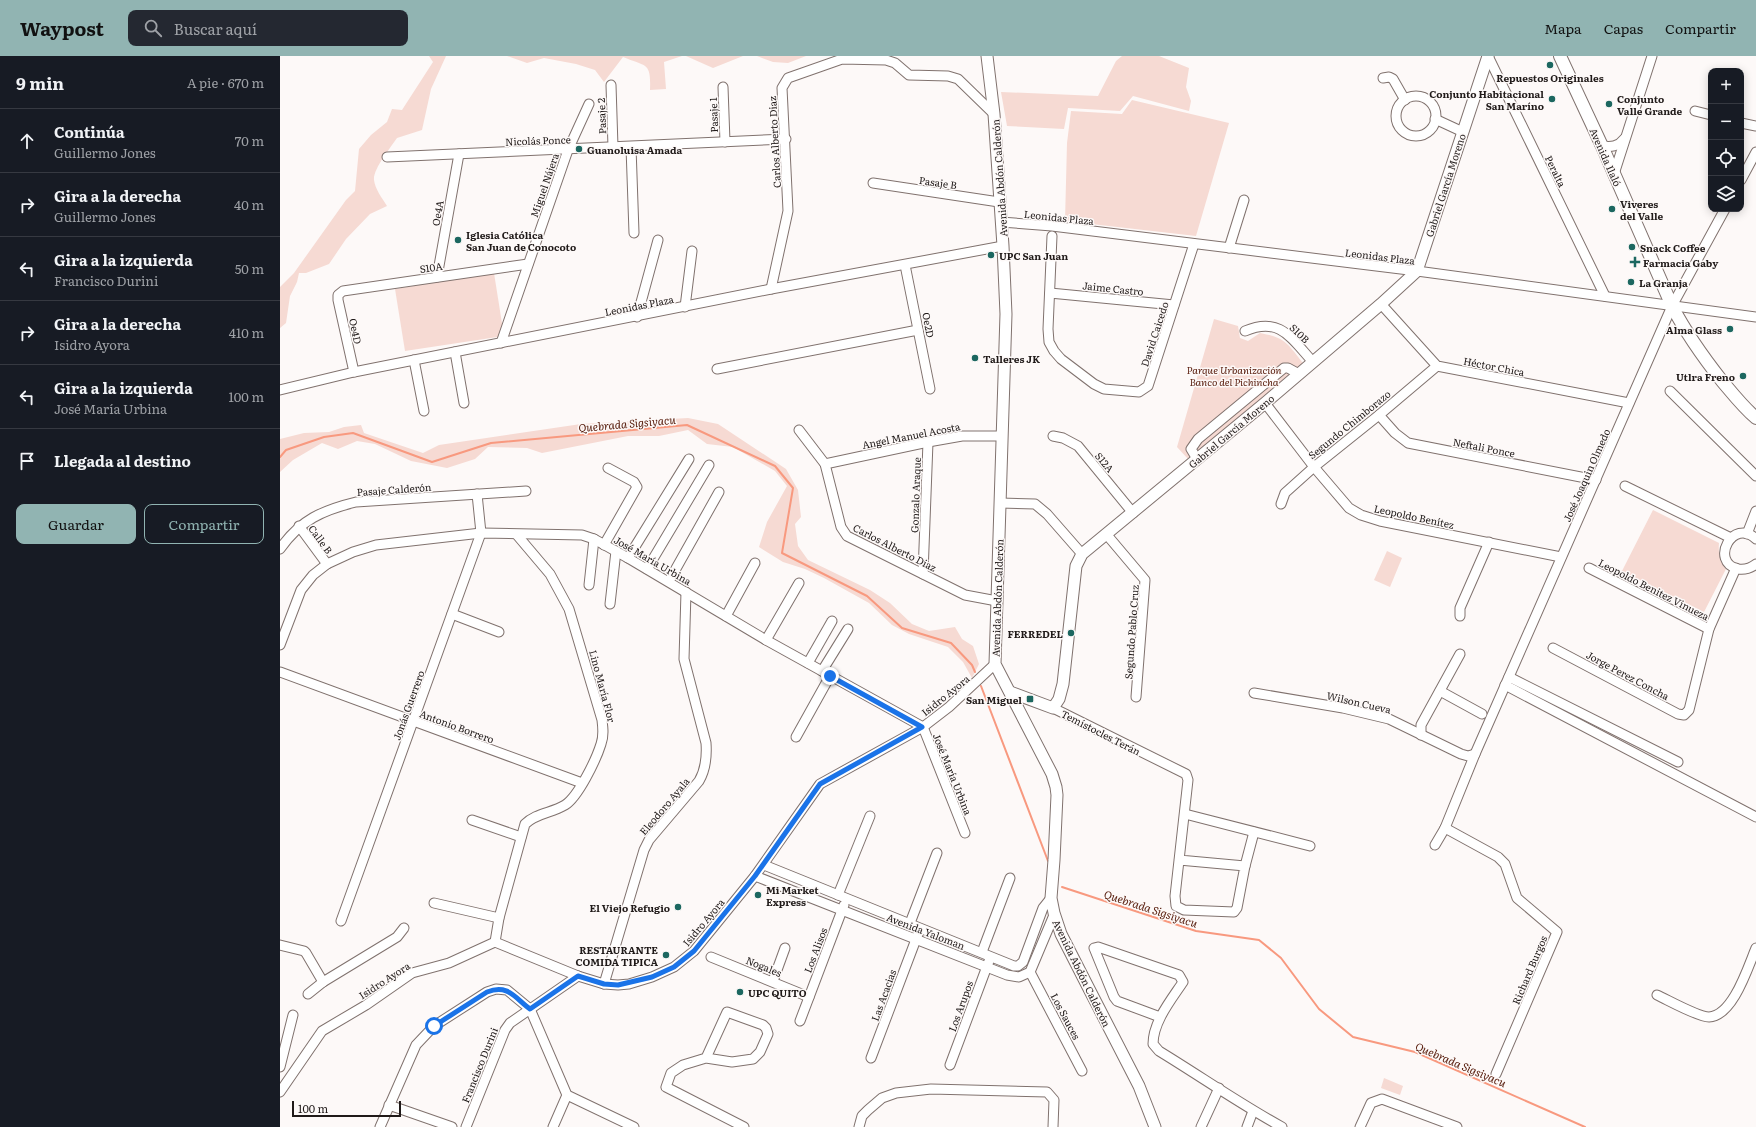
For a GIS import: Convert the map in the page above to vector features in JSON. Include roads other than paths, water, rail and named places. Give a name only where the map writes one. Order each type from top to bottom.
[{"type":"main road","name":"Avenida Ilaló","points":[[1560,56],[1602,146],[1672,306],[1701,354],[1737,400],[1756,418]]},
{"type":"street","name":"Avenida Abdón Calderón","points":[[987,56],[994,114],[1006,314],[995,664],[1052,774],[1056,787],[1054,860],[1050,898],[1054,915],[1061,934],[1139,1086],[1155,1127]]},
{"type":"street","name":"Gabriel García Moreno","points":[[1082,554],[1266,403],[1417,271],[1488,56]]},
{"type":"street","name":"Peralta","points":[[1488,56],[1605,296]]},
{"type":"street","points":[[1614,174],[1624,139],[1652,56]]},
{"type":"street","name":"Carlos Alberto Diaz","points":[[771,289],[788,215],[786,139],[782,88],[784,82],[788,78],[842,59],[886,60],[895,63],[909,75],[954,77],[994,114]]},
{"type":"street","points":[[1383,78],[1389,77],[1394,79],[1405,100]]},
{"type":"street","name":"Pasaje 2","points":[[611,84],[613,147]]},
{"type":"street","name":"Pasaje 1","points":[[723,87],[725,142]]},
{"type":"street","points":[[1416,96],[1428,101],[1435,112],[1435,119],[1428,131],[1422,135],[1415,136],[1402,130],[1398,125],[1396,118],[1400,104],[1405,100],[1416,96]]},
{"type":"street","name":"Miguel Nájera","points":[[501,343],[568,150],[589,104]]},
{"type":"street","points":[[1696,111],[1708,114]]},
{"type":"street","points":[[1435,119],[1463,132]]},
{"type":"street","points":[[1744,124],[1756,126]]},
{"type":"street","name":"Nicolás Ponce","points":[[387,158],[786,139]]},
{"type":"street","points":[[1602,146],[1611,147],[1620,144],[1624,139]]},
{"type":"street","points":[[630,147],[634,233]]},
{"type":"street","points":[[1743,176],[1756,152]]},
{"type":"street","name":"Oe4A","points":[[436,277],[459,154]]},
{"type":"street","name":"Pasaje B","points":[[873,184],[999,202]]},
{"type":"street","points":[[1229,248],[1244,200]]},
{"type":"street","name":"José Joaquin Olmedo","points":[[1435,845],[1445,828],[1475,754],[1672,306],[1723,212]]},
{"type":"street","name":"Leonidas Plaza","points":[[1001,222],[1052,226],[1417,271],[1756,317]]},
{"type":"street","points":[[1050,293],[1052,236]]},
{"type":"street","points":[[638,316],[658,240]]},
{"type":"street","name":"David Caicedo","points":[[1050,293],[1048,329],[1049,342],[1061,359],[1104,390],[1139,392],[1148,386],[1194,244]]},
{"type":"street","name":"Leonidas Plaza","points":[[280,390],[354,372],[414,360],[771,289],[1003,246]]},
{"type":"street","points":[[685,307],[692,251]]},
{"type":"street","name":"S10A","points":[[338,294],[343,291],[528,264]]},
{"type":"street","name":"Oe2D","points":[[905,265],[930,390]]},
{"type":"street","name":"Jaime Castro","points":[[1050,293],[1174,305]]},
{"type":"street","name":"Oe4D","points":[[338,294],[338,300],[354,372]]},
{"type":"street","points":[[1381,304],[1437,366]]},
{"type":"street","name":"S10B","points":[[1245,331],[1257,326],[1275,327],[1285,331],[1313,362]]},
{"type":"street","points":[[717,369],[918,330]]},
{"type":"street","points":[[455,352],[464,403]]},
{"type":"street","points":[[414,360],[424,411]]},
{"type":"street","name":"Héctor Chica","points":[[1437,366],[1629,403]]},
{"type":"street","name":"Segundo Chimborazo","points":[[1281,504],[1285,493],[1314,467],[1437,366]]},
{"type":"street","points":[[1197,459],[1191,449],[1198,439],[1284,368],[1288,368],[1299,374]]},
{"type":"street","points":[[1670,391],[1756,476]]},
{"type":"street","name":"Leopoldo Benítez","points":[[1266,403],[1314,467],[1349,508],[1361,515],[1380,522],[1561,557]]},
{"type":"street","name":"Neftali Ponce","points":[[1379,415],[1395,433],[1408,443],[1596,480]]},
{"type":"street","name":"Carlos Alberto Diaz","points":[[799,430],[825,464],[844,532],[847,536],[965,595],[997,601]]},
{"type":"street","name":"Angel Manuel Acosta","points":[[825,464],[928,442],[966,436],[1002,436]]},
{"type":"street","name":"S12A","points":[[1053,436],[1063,438],[1078,446],[1134,512]]},
{"type":"street","name":"Gonzalo Araque","points":[[923,574],[928,442]]},
{"type":"street","points":[[628,558],[689,459]]},
{"type":"street","points":[[647,570],[709,465]]},
{"type":"street","points":[[604,545],[637,487],[634,482],[608,468]]},
{"type":"street","points":[[1625,486],[1731,538]]},
{"type":"street","name":"Pasaje Calderón","points":[[280,549],[289,536],[299,526],[320,513],[356,502],[526,491]]},
{"type":"street","points":[[668,581],[719,492]]},
{"type":"street","name":"Jonás Guerrero","points":[[341,921],[481,533],[477,494]]},
{"type":"street","points":[[1000,503],[1035,504],[1047,514],[1082,554],[1076,566],[1063,684],[1059,699],[1053,708]]},
{"type":"street","points":[[1747,534],[1756,511]]},
{"type":"street","name":"Calle B","points":[[299,526],[327,564]]},
{"type":"street","name":"José María Urbina","points":[[280,645],[298,594],[313,575],[327,564],[353,552],[376,545],[481,533],[577,534],[594,539],[616,551],[766,640],[922,727],[965,833]]},
{"type":"street","name":"Lino María Flor","points":[[495,942],[499,918],[523,828],[528,821],[565,805],[576,794],[601,744],[603,736],[602,720],[569,609],[550,574],[517,534]]},
{"type":"street","name":"Segundo Pablo Cruz","points":[[1107,534],[1145,580],[1136,697]]},
{"type":"street","points":[[1756,539],[1747,534],[1738,534],[1728,541],[1725,551],[1728,561],[1736,568],[1747,569],[1756,564]]},
{"type":"street","points":[[590,585],[594,539]]},
{"type":"street","points":[[1460,616],[1460,608],[1489,542]]},
{"type":"street","points":[[610,604],[616,551]]},
{"type":"street","points":[[726,616],[755,563]]},
{"type":"street","name":"Leopoldo Benitez Vinueza","points":[[1588,568],[1709,629]]},
{"type":"street","points":[[1709,629],[1736,568]]},
{"type":"street","points":[[766,640],[799,583]]},
{"type":"street","name":"Eleodoro Ayala","points":[[604,984],[644,850],[649,840],[699,781],[704,772],[706,743],[684,659],[686,592]]},
{"type":"street","points":[[452,614],[499,632]]},
{"type":"street","points":[[808,663],[832,621]]},
{"type":"street","points":[[822,671],[848,629]]},
{"type":"street","name":"Jorge Perez Concha","points":[[1554,648],[1682,715],[1686,714],[1689,708],[1709,629]]},
{"type":"street","points":[[1421,735],[1422,725],[1460,654]]},
{"type":"street","name":"Isidro Ayora","points":[[280,1093],[322,1031],[366,1005],[412,973],[449,963],[495,942],[578,976],[604,984],[629,984],[652,977],[674,967],[694,951],[755,876],[820,784],[922,727],[949,707],[995,664]]},
{"type":"street","name":"Antonio Borrero","points":[[280,672],[582,783]]},
{"type":"street","points":[[796,737],[830,676]]},
{"type":"street","points":[[1507,681],[1678,762]]},
{"type":"street","points":[[1507,681],[1756,817]]},
{"type":"street","points":[[1440,691],[1482,714]]},
{"type":"street","name":"Temístocles Terán","points":[[1010,692],[1053,708],[1186,774],[1188,780],[1185,814]]},
{"type":"street","name":"Wilson Cueva","points":[[1254,693],[1343,708],[1389,719],[1465,755],[1475,754]]},
{"type":"street","points":[[1254,832],[1245,866],[1237,908],[1234,912],[1184,910],[1176,906],[1174,902],[1185,814],[1310,846]]},
{"type":"street","name":"Los Alisos","points":[[800,1021],[842,909],[843,897],[870,816]]},
{"type":"street","points":[[472,820],[521,837]]},
{"type":"street","name":"Richard Burgos","points":[[1445,828],[1498,857],[1505,864],[1517,898],[1557,932],[1496,1074]]},
{"type":"street","points":[[910,923],[937,853]]},
{"type":"street","points":[[1179,860],[1245,866]]},
{"type":"street","name":"Avenida Yaloman","points":[[764,864],[1014,966],[1021,964],[1043,908],[1050,898]]},
{"type":"street","name":"Avenida Yaloman","points":[[755,876],[1019,978],[1030,972]]},
{"type":"street","points":[[982,952],[1010,878]]},
{"type":"street","points":[[434,903],[499,918]]},
{"type":"street","points":[[1030,972],[1054,915]]},
{"type":"street","points":[[308,994],[323,982],[397,937],[404,928]]},
{"type":"street","name":"Las Acacias","points":[[871,1058],[920,928]]},
{"type":"street","points":[[280,945],[304,951],[323,982]]},
{"type":"street","points":[[1160,1017],[1117,1001],[1094,948],[1098,947],[1179,975],[1183,982],[1160,1017],[1153,1038],[1153,1044],[1159,1051],[1253,1111],[1282,1127]]},
{"type":"street","points":[[773,981],[785,948]]},
{"type":"street","points":[[1657,994],[1699,1014],[1708,1017],[1717,1015],[1724,1010],[1740,988],[1756,948]]},
{"type":"street","name":"Los Arupos","points":[[950,1065],[991,956]]},
{"type":"street","name":"Nogales","points":[[710,957],[773,981],[809,997]]},
{"type":"street","name":"Los Sauces","points":[[1030,972],[1082,1071]]},
{"type":"street","name":"Francisco Durini","points":[[466,1127],[505,1030],[510,1023],[578,976]]},
{"type":"street","points":[[380,1127],[416,1045],[434,1026],[487,992],[496,989],[507,990],[530,1009],[567,1095],[634,1127]]},
{"type":"street","points":[[706,1058],[727,1012],[763,1025],[766,1028],[768,1034],[760,1052],[753,1059],[732,1062],[706,1058],[684,1065],[671,1073],[666,1087],[744,1127]]},
{"type":"street","points":[[280,1067],[293,1016]]},
{"type":"street","points":[[1201,1127],[1219,1088]]},
{"type":"street","points":[[860,1127],[862,1116],[882,1098],[896,1093],[931,1089],[1047,1092],[1054,1100],[1053,1127]]},
{"type":"street","points":[[553,1127],[567,1095]]},
{"type":"street","points":[[1360,1127],[1371,1103],[1382,1099],[1457,1127]]},
{"type":"street","points":[[389,1105],[452,1127]]},
{"type":"street","points":[[1247,1127],[1253,1111]]},
{"type":"waterway","name":"Quebrada Sigsiyacu","points":[[280,457],[286,450],[324,437],[353,433],[432,462],[491,443],[687,425],[775,466],[793,488],[782,553],[867,596],[902,628],[951,643],[972,665],[975,672]]},
{"type":"waterway","name":"Quebrada Sigsiyacu","points":[[981,686],[1048,861]]},
{"type":"waterway","name":"Quebrada Sigsiyacu","points":[[1062,887],[1196,931],[1259,940],[1281,958],[1319,1009],[1353,1037],[1415,1052],[1585,1127]]},
{"type":"place","name":"Repuestos Originales","points":[[1550,65]]},
{"type":"place","name":"Conjunto Habitacional San Maríno","points":[[1552,99]]},
{"type":"place","name":"Conjunto Valle Grande","points":[[1609,104]]},
{"type":"place","name":"Guanoluisa Amada","points":[[579,149]]},
{"type":"place","name":"Viveres del Valle","points":[[1612,209]]},
{"type":"place","name":"Iglesia Católica San Juan de Conocoto","points":[[458,240]]},
{"type":"place","name":"Snack Coffee","points":[[1632,247]]},
{"type":"place","name":"UPC San Juan","points":[[991,255]]},
{"type":"place","name":"Farmacia Gaby","points":[[1635,262]]},
{"type":"place","name":"La Granja","points":[[1631,282]]},
{"type":"place","name":"Alma Glass","points":[[1730,329]]},
{"type":"place","name":"Talleres JK","points":[[975,358]]},
{"type":"place","name":"Utlra Freno","points":[[1743,376]]},
{"type":"place","name":"FERREDEL","points":[[1071,633]]},
{"type":"place","name":"San Miguel","points":[[1030,699]]},
{"type":"place","name":"Mi Market Express","points":[[758,895]]},
{"type":"place","name":"El Viejo Refugio","points":[[678,907]]},
{"type":"place","name":"RESTAURANTE COMIDA TIPICA","points":[[666,955]]},
{"type":"place","name":"UPC QUITO","points":[[740,992]]},
{"type":"park label","name":"Parque Urbanización Banco del Pichincha","points":[[1234,374]]}]
